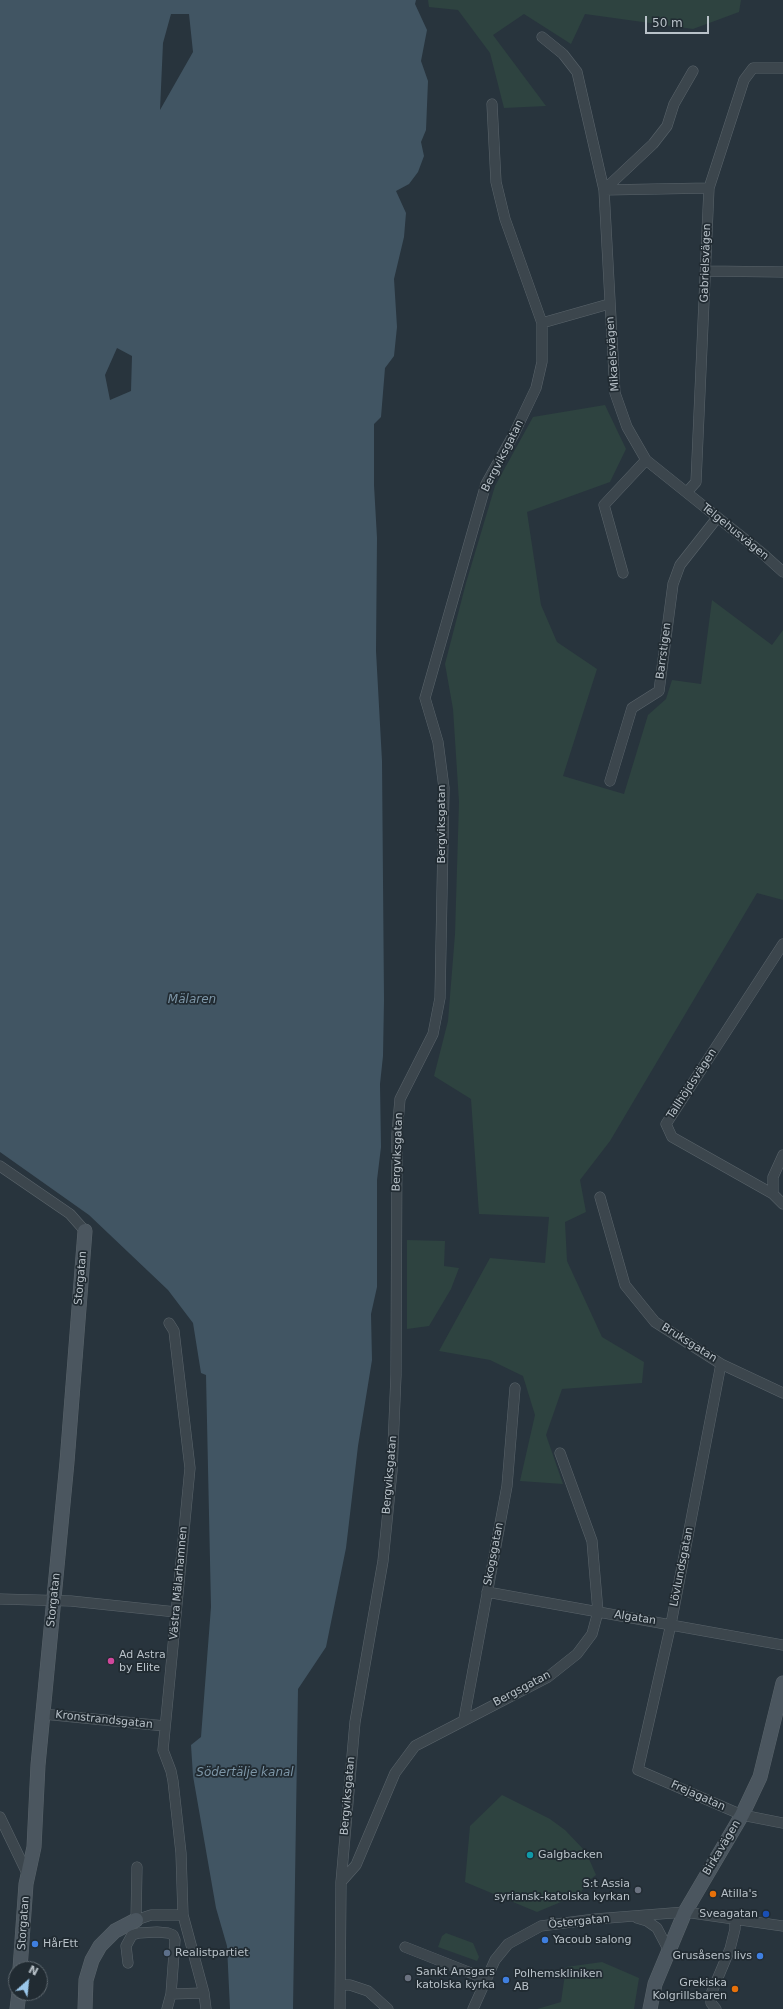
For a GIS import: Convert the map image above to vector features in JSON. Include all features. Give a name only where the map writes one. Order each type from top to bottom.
[{"type":"street","name":"Mikaelsvägen","points":[[542,37],[563,54],[577,72],[604,190],[615,393],[627,428],[646,460],[687,492]]},
{"type":"street","name":"Gabrielsvägen","points":[[687,492],[696,482],[709,188],[744,80],[753,68],[783,68]]},
{"type":"street","points":[[604,190],[653,144],[667,126],[674,104],[692,71]]},
{"type":"street","name":"Bergviksgatan","points":[[340,2009],[341,1882],[355,1722],[383,1561],[392,1471],[396,1376],[397,1134],[400,1099],[433,1034],[440,998],[444,788],[438,742],[425,698],[486,484],[514,434],[538,385],[542,362],[542,323],[504,219],[497,189],[492,104]]},
{"type":"street","points":[[604,190],[709,188]]},
{"type":"street","points":[[706,271],[783,272]]},
{"type":"street","points":[[542,323],[609,304]]},
{"type":"street","points":[[623,573],[604,505],[646,460]]},
{"type":"street","name":"Telgehusvägen","points":[[687,492],[783,572]]},
{"type":"street","name":"Barrstigen","points":[[610,781],[632,708],[659,691],[673,584],[680,565],[717,518]]},
{"type":"street","name":"Tallhöjdsvägen","points":[[783,944],[666,1124],[672,1137],[773,1194],[783,1204]]},
{"type":"street","points":[[773,1194],[773,1177],[783,1155]]},
{"type":"street","points":[[0,1166],[70,1214],[85,1231]]},
{"type":"street","name":"Bruksgatan","points":[[600,1197],[625,1284],[655,1322],[721,1364],[783,1393]]},
{"type":"street","name":"Storgatan","points":[[21,1961],[27,1873],[34,1847],[43,1714],[67,1462],[85,1231]]},
{"type":"street","name":"Västra Mälarhamnen","points":[[169,1323],[174,1331],[190,1468],[163,1750],[171,1771],[181,1853],[183,1915],[204,1993],[206,2009]]},
{"type":"street","name":"Lövlundsgatan","points":[[638,1770],[671,1624],[721,1364]]},
{"type":"street","name":"Skogsgatan","points":[[464,1719],[507,1486],[515,1388]]},
{"type":"street","name":"Bergsgatan","points":[[341,1882],[356,1865],[395,1773],[415,1746],[464,1719],[548,1677],[577,1654],[592,1634],[598,1612],[592,1541],[560,1453]]},
{"type":"street","name":"Algatan","points":[[487,1592],[783,1645]]},
{"type":"street","points":[[0,1599],[54,1600],[176,1612]]},
{"type":"street","name":"Birkavägen","points":[[650,2009],[655,1984],[685,1912],[742,1815],[760,1777],[783,1683]]},
{"type":"street","name":"Kronstrandsgatan","points":[[43,1714],[165,1726]]},
{"type":"street","name":"Frejagatan","points":[[638,1770],[742,1815],[783,1823]]},
{"type":"street","points":[[0,1817],[27,1873]]},
{"type":"street","points":[[136,1920],[137,1867]]},
{"type":"street","name":"Östergatan","points":[[473,2009],[495,1960],[508,1944],[541,1926],[595,1919],[685,1912],[783,1926]]},
{"type":"street","points":[[85,2009],[86,1980],[92,1960],[100,1946],[115,1931],[136,1920],[151,1915],[183,1915]]},
{"type":"street","name":"Östergatan","points":[[633,1917],[647,1921],[657,1928],[669,1950]]},
{"type":"street","points":[[716,2009],[711,2003],[711,1994],[730,1949],[735,1929],[735,1918]]},
{"type":"street","points":[[128,1963],[126,1946],[132,1935],[139,1932],[157,1932],[168,1933],[173,1936],[175,1940],[171,1994],[167,2009]]},
{"type":"street","points":[[405,1947],[486,1979]]},
{"type":"street","points":[[341,1985],[350,1985],[368,1991],[388,2009]]},
{"type":"street","points":[[171,1994],[204,1993]]},
{"type":"green space","points":[[428,0],[741,0],[739,12],[693,29],[585,14],[571,44],[524,14],[493,35],[546,106],[504,108],[490,53],[458,10],[429,7]]},
{"type":"green space","points":[[605,405],[626,449],[610,482],[527,512],[541,605],[557,642],[597,669],[563,776],[624,794],[648,715],[666,699],[672,680],[701,684],[712,600],[772,645],[783,630],[783,900],[757,893],[610,1141],[580,1180],[586,1212],[565,1222],[567,1261],[602,1337],[644,1362],[642,1383],[562,1389],[546,1435],[563,1484],[520,1481],[535,1415],[523,1376],[490,1360],[439,1351],[490,1258],[545,1263],[549,1217],[479,1214],[471,1099],[434,1076],[448,1021],[455,934],[459,802],[453,709],[445,664],[466,583],[495,486],[533,417]]},
{"type":"green space","points":[[407,1240],[445,1241],[444,1266],[459,1268],[451,1289],[429,1326],[407,1329]]},
{"type":"green space","points":[[502,1795],[550,1819],[565,1830],[586,1852],[596,1875],[587,1882],[580,1894],[537,1912],[465,1882],[470,1826]]},
{"type":"green space","points":[[446,1933],[473,1943],[479,1957],[477,1961],[438,1947],[442,1936]]},
{"type":"green space","points":[[602,1962],[639,1978],[634,2009],[537,2009],[561,2002],[566,1967]]},
{"type":"water","name":"Mälaren","points":[[0,0],[416,0],[415,4],[427,30],[421,61],[428,81],[426,130],[421,142],[424,156],[418,172],[409,184],[396,191],[406,213],[404,237],[394,279],[397,327],[394,356],[385,368],[381,417],[374,424],[374,485],[377,538],[376,651],[382,761],[384,1000],[383,1056],[380,1084],[381,1147],[377,1180],[377,1287],[371,1314],[372,1360],[358,1446],[346,1548],[326,1647],[298,1689],[293,2009],[230,2009],[227,1946],[216,1908],[193,1776],[191,1745],[201,1737],[211,1607],[206,1375],[201,1373],[193,1323],[168,1290],[89,1215],[0,1152]],"holes":[[[171,14],[189,14],[193,52],[160,110],[163,43]],[[117,348],[132,356],[131,391],[110,400],[105,375]]]},
{"type":"place","name":"Ad Astra by Elite","points":[[111,1661]]},
{"type":"place","name":"Galgbacken","points":[[530,1855]]},
{"type":"place","name":"S:t Assia syriansk-katolska kyrkan","points":[[638,1890]]},
{"type":"place","name":"Atilla's","points":[[713,1894]]},
{"type":"place","name":"Sveagatan","points":[[766,1914]]},
{"type":"place","name":"Yacoub salong","points":[[545,1940]]},
{"type":"place","name":"HårEtt","points":[[35,1944]]},
{"type":"place","name":"Realistpartiet","points":[[167,1953]]},
{"type":"place","name":"Grusåsens livs","points":[[760,1956]]},
{"type":"place","name":"Sankt Ansgars katolska kyrka","points":[[408,1978]]},
{"type":"place","name":"Polhemskliniken AB","points":[[506,1980]]},
{"type":"place","name":"Grekiska Kolgrillsbaren","points":[[735,1989]]},
{"type":"water label","name":"Södertälje kanal","points":[[245,1773]]}]
